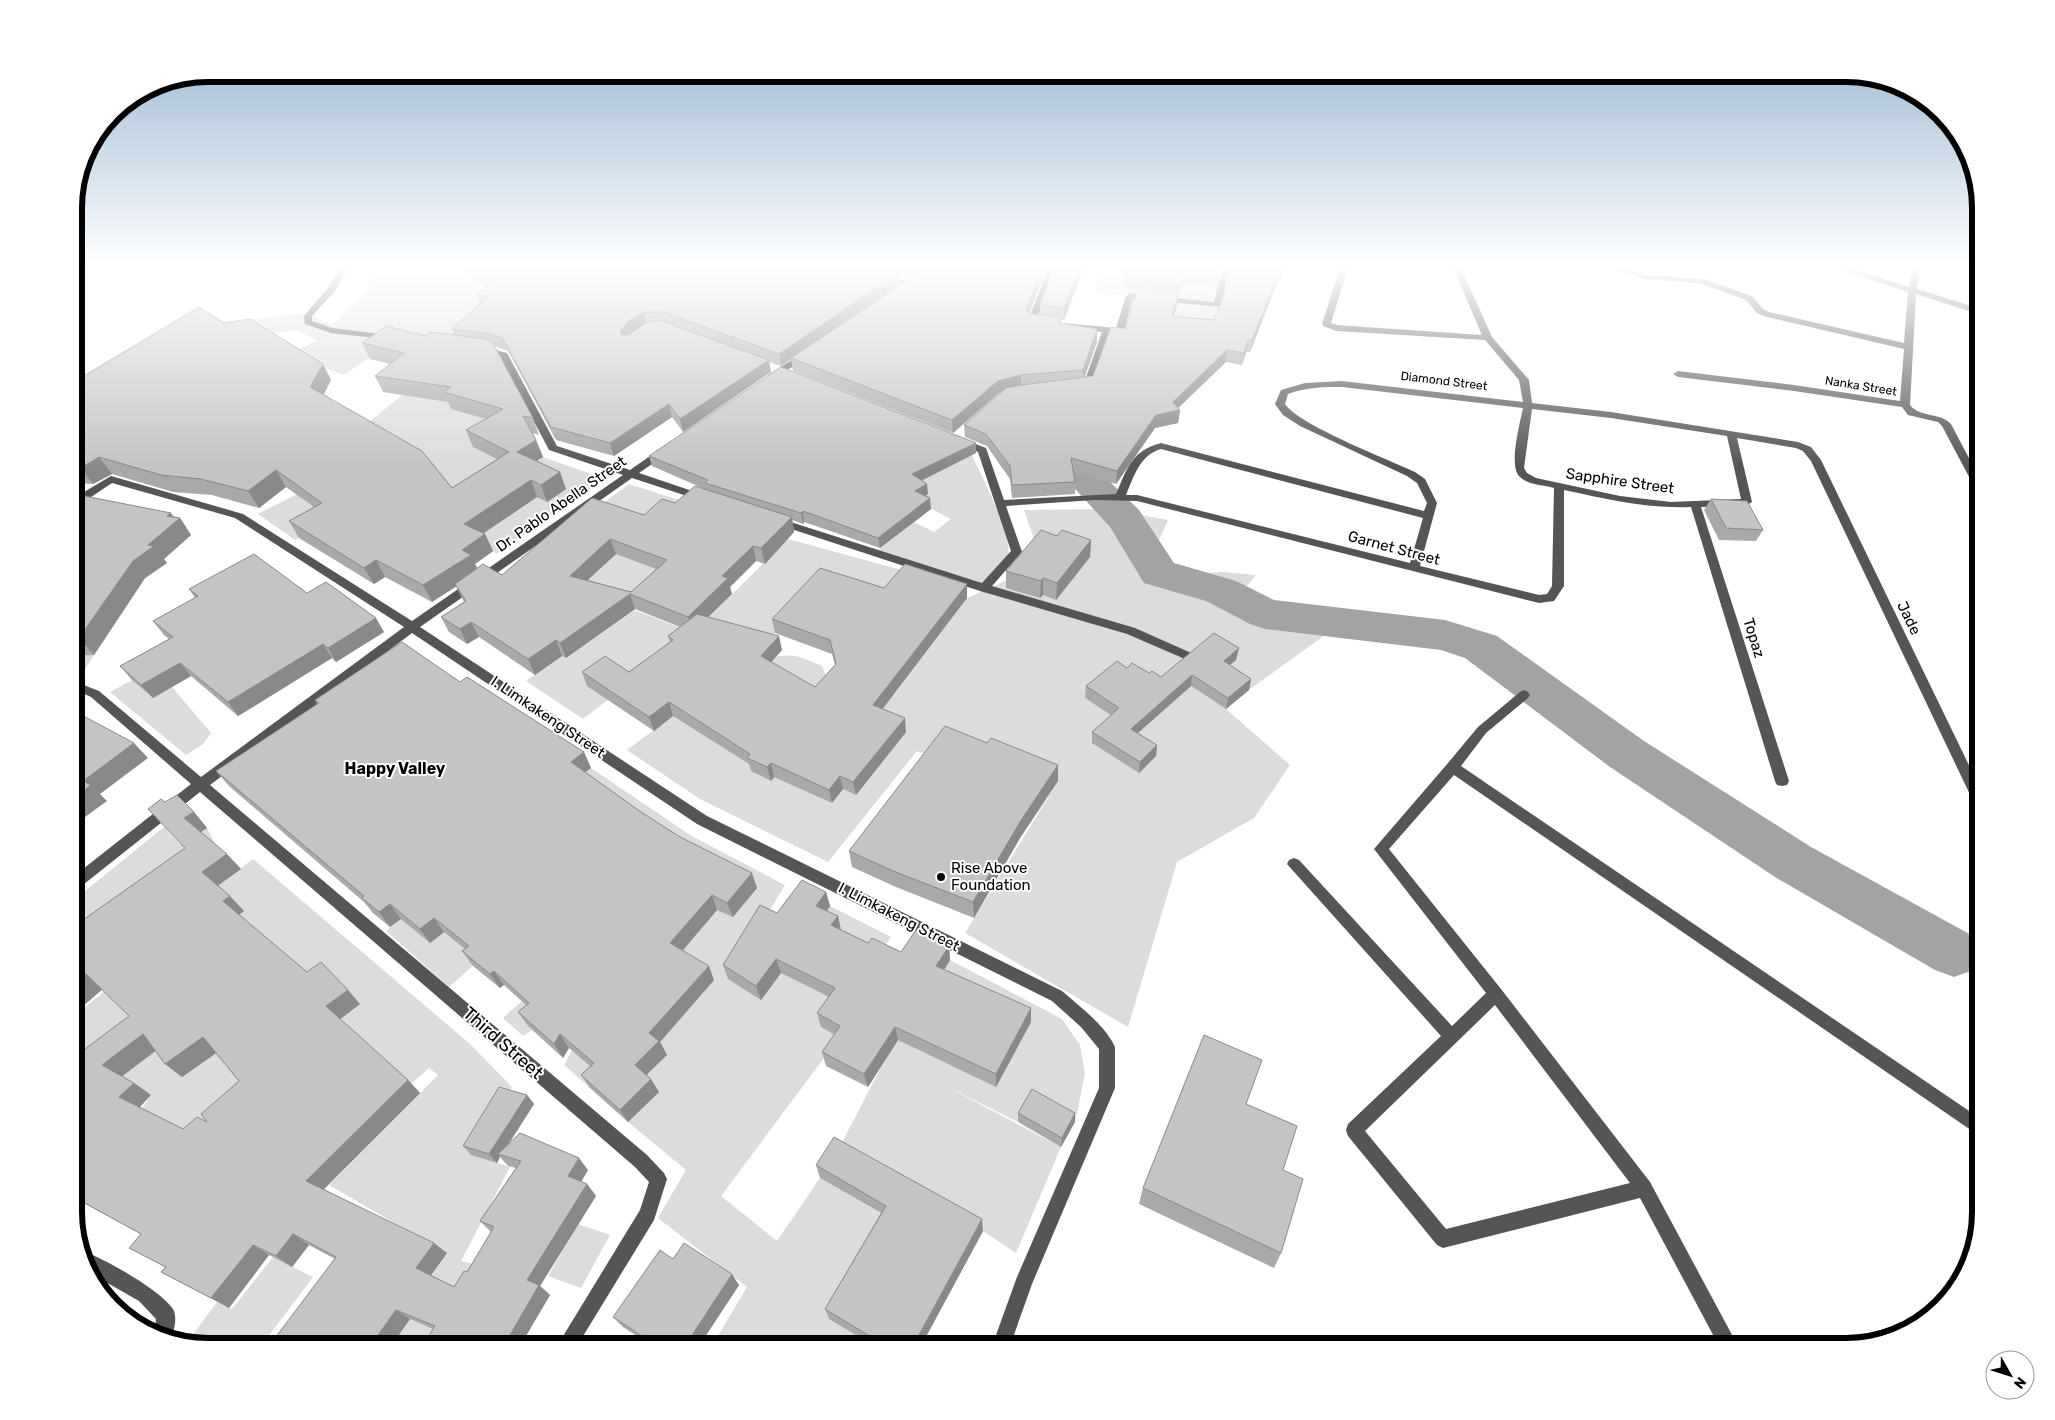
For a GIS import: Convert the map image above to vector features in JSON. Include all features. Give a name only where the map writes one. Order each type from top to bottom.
[{"type":"street","points":[[363,334],[398,339]]},
{"type":"street","points":[[1069,388],[1088,386],[1106,334]]},
{"type":"street","points":[[1431,334],[1488,338]]},
{"type":"street","name":"Sapphire Street","points":[[1486,334],[1524,380],[1528,405],[1519,468],[1524,476],[1533,480],[1560,487],[1648,502],[1695,504],[1747,502],[1730,434]]},
{"type":"street","points":[[1853,334],[1908,347]]},
{"type":"street","name":"Nanka Street","points":[[1678,374],[1794,388],[1905,405],[1909,334]]},
{"type":"street","points":[[475,348],[494,351],[504,355],[553,448],[715,502]]},
{"type":"street","points":[[765,382],[813,349]]},
{"type":"street","name":"Diamond Street","points":[[1414,569],[1432,502],[1421,481],[1391,464],[1303,424],[1286,414],[1280,404],[1284,392],[1296,387],[1310,385],[1342,384],[1611,415],[1789,442],[1806,448]]},
{"type":"street","points":[[1905,405],[1910,414],[1941,420],[1946,424],[1972,473]]},
{"type":"street","points":[[961,433],[954,439],[982,450],[1017,552],[984,588]]},
{"type":"street","points":[[1116,497],[1139,458],[1146,450],[1161,446],[1429,516]]},
{"type":"street","name":"Dr. Pablo Abella Street","points":[[83,877],[201,784],[412,627],[670,447]]},
{"type":"street","name":"Jade","points":[[1806,448],[1816,460],[1972,784]]},
{"type":"street","name":"I. Limkakeng Street","points":[[83,496],[110,479],[239,516],[412,627],[702,820],[1057,996],[1086,1022],[1107,1047],[1107,1088],[1023,1283],[1004,1338]]},
{"type":"street","name":"Garnet Street","points":[[1001,504],[1095,497],[1137,498],[1529,598],[1550,598],[1558,586],[1560,487]]},
{"type":"street","name":"Topaz","points":[[1695,504],[1782,781]]},
{"type":"street","points":[[762,516],[984,588],[1131,631],[1185,655]]},
{"type":"street","points":[[83,689],[95,694],[201,784]]},
{"type":"street","points":[[1524,695],[1482,730],[1453,767],[1381,849],[1496,994],[1644,1188],[1726,1338]]},
{"type":"street","points":[[1453,767],[1972,1123]]},
{"type":"street","name":"Third Street","points":[[201,784],[634,1154],[658,1179],[648,1214],[571,1338]]},
{"type":"street","points":[[1294,864],[1452,1037]]},
{"type":"street","points":[[1496,994],[1354,1130],[1443,1239],[1644,1188]]},
{"type":"street","points":[[95,1266],[145,1294],[166,1316],[164,1329]]},
{"type":"shaded area","points":[[229,334],[265,334],[236,338]]},
{"type":"shaded area","points":[[305,334],[472,334],[394,342],[343,375],[323,367],[273,361],[317,341]]},
{"type":"shaded area","points":[[417,383],[533,440],[464,510],[368,423]]},
{"type":"shaded area","points":[[972,455],[1001,519],[1008,545],[1006,558],[982,583],[878,550],[914,522],[934,532],[951,519],[908,497],[832,516]]},
{"type":"shaded area","points":[[543,457],[605,479],[496,554],[473,523],[524,469]]},
{"type":"shaded area","points":[[629,484],[695,505],[669,574],[634,606],[576,591],[591,512]]},
{"type":"shaded area","points":[[297,494],[334,519],[295,540],[258,514]]},
{"type":"shaded area","points":[[1106,509],[1168,520],[1153,553],[1161,575],[1224,572],[1256,575],[1234,601],[1257,615],[1336,627],[1249,690],[1175,676],[1226,709],[1290,765],[1254,818],[1177,862],[1128,1027],[965,933],[1058,781],[935,758],[917,751],[828,862],[700,799],[627,750],[673,716],[732,753],[763,659],[788,655],[794,656],[822,666],[825,674],[832,803],[843,789],[856,795],[860,713],[867,691],[893,696],[967,598],[1005,581],[1036,545],[1024,510]]},
{"type":"shaded area","points":[[788,539],[909,572],[884,602],[838,587],[847,576],[832,571],[764,645],[698,628]]},
{"type":"shaded area","points":[[634,610],[694,633],[583,719],[526,681],[562,656],[566,658]]},
{"type":"shaded area","points":[[94,655],[83,673],[83,656]]},
{"type":"shaded area","points":[[132,680],[153,698],[172,687],[211,733],[203,744],[186,755],[110,692]]},
{"type":"shaded area","points":[[591,768],[690,835],[785,885],[728,979],[782,971],[803,984],[836,1000],[839,1038],[721,1196],[777,1241],[820,1178],[889,1218],[829,1319],[861,1338],[717,1338],[747,1287],[658,1218],[686,1170],[628,1122],[658,1092],[599,1055],[590,1088],[564,1065],[611,982],[676,1023],[714,980],[678,956],[577,779]]},
{"type":"shaded area","points":[[164,827],[181,845],[207,828],[218,850],[83,920],[83,893]]},
{"type":"shaded area","points":[[253,859],[470,1044],[512,1087],[471,1154],[510,1167],[461,1261],[481,1266],[436,1338],[397,1338],[436,1282],[429,1278],[446,1253],[329,1185],[438,1075],[429,1068],[411,1084],[350,1030],[341,1018],[360,1003],[320,986],[236,917],[217,886]]},
{"type":"shaded area","points":[[830,906],[891,937],[879,954],[820,920]]},
{"type":"shaded area","points":[[401,919],[444,932],[485,955],[449,987],[386,931]]},
{"type":"shaded area","points":[[950,960],[1062,1019],[1080,1045],[1085,1074],[1075,1122],[1032,1098],[1018,1122],[940,1083],[1061,1147],[1016,1253],[983,1231],[838,1150],[887,1056]]},
{"type":"shaded area","points":[[167,973],[225,1058],[249,1088],[221,1152],[140,1111],[151,1095],[83,1053],[83,1009],[106,990]]},
{"type":"shaded area","points":[[533,997],[528,1026],[532,1030],[523,1036],[503,1018],[522,1001]]},
{"type":"shaded area","points":[[578,1224],[610,1235],[581,1288],[548,1276]]},
{"type":"shaded area","points":[[273,1257],[313,1277],[267,1338],[208,1338],[192,1336],[217,1302],[232,1309]]},
{"type":"building","points":[[154,334],[275,334],[323,364],[310,387],[422,451],[452,488],[509,452],[466,430],[503,409],[444,392],[451,387],[375,376],[404,353],[362,343],[374,334],[426,336],[428,334],[448,334],[485,339],[492,342],[533,418],[523,416],[536,440],[517,452],[560,472],[541,485],[531,480],[464,524],[485,534],[462,550],[471,555],[423,585],[376,560],[364,568],[289,521],[322,503],[276,470],[248,491],[201,479],[161,475],[99,457],[83,467],[83,377]]},
{"type":"building","points":[[491,334],[698,334],[769,360],[680,419],[669,404],[610,443],[551,427],[503,339]]},
{"type":"building","points":[[725,334],[808,334],[779,354]]},
{"type":"building","points":[[826,334],[1095,334],[1083,370],[1021,375],[998,381],[952,420],[791,358]]},
{"type":"building","points":[[1108,334],[1254,334],[1252,340],[1248,340],[1244,353],[1227,350],[1173,402],[1180,410],[1156,415],[1117,471],[1071,458],[1075,482],[1012,485],[1010,466],[986,434],[964,425],[1006,388],[1093,376]]},
{"type":"building","points":[[781,367],[976,443],[912,474],[927,484],[915,491],[930,498],[878,538],[803,511],[801,513],[705,483],[708,480],[649,456]]},
{"type":"building","points":[[695,486],[792,517],[761,548],[753,546],[722,576],[728,578],[688,617],[630,594],[560,643],[556,640],[528,659],[471,622],[460,629],[441,617],[466,601],[455,584],[483,564],[502,575],[592,498],[644,515],[662,499],[675,503]],"holes":[[[610,539],[667,560],[631,592],[570,576]]]},
{"type":"building","points":[[83,496],[171,513],[167,516],[180,518],[148,545],[154,546],[133,561],[83,632]]},
{"type":"building","points":[[1711,499],[1747,501],[1763,530],[1726,528]]},
{"type":"building","points":[[1041,530],[1057,536],[1062,530],[1091,540],[1057,583],[1043,578],[1041,581],[1006,571]]},
{"type":"building","points":[[254,554],[307,593],[326,582],[376,618],[328,648],[323,644],[228,702],[180,663],[141,685],[120,666],[173,637],[153,621],[198,596],[189,589]]},
{"type":"building","points":[[905,564],[967,584],[873,705],[905,718],[853,782],[840,776],[829,790],[771,763],[767,767],[747,758],[750,754],[669,702],[649,717],[582,672],[605,656],[629,672],[673,640],[668,636],[697,614],[779,636],[761,656],[815,687],[836,664],[830,640],[772,619],[820,568],[884,588]]},
{"type":"building","points":[[1214,633],[1239,648],[1224,661],[1251,679],[1228,698],[1192,675],[1131,729],[1157,745],[1140,762],[1092,732],[1119,708],[1086,686],[1117,661],[1127,668],[1132,663],[1149,673],[1152,671],[1161,677]]},
{"type":"building","points":[[402,642],[460,682],[467,677],[584,752],[571,762],[641,812],[680,837],[752,873],[727,903],[712,895],[670,943],[709,966],[649,1033],[659,1041],[635,1065],[651,1079],[620,1110],[581,1075],[594,1063],[560,1034],[554,1044],[518,1012],[529,1003],[494,971],[490,974],[462,951],[469,946],[434,918],[420,929],[390,904],[379,912],[362,898],[364,896],[216,771],[319,703],[315,700]]},
{"type":"building","points":[[83,716],[134,743],[83,781]]},
{"type":"building","points":[[945,726],[987,743],[991,738],[1058,765],[1020,822],[973,902],[893,871],[849,851]]},
{"type":"building","points":[[83,781],[91,785],[83,791]]},
{"type":"building","points":[[177,795],[194,812],[184,818],[227,854],[202,872],[230,896],[223,901],[307,972],[321,962],[348,990],[326,1006],[408,1080],[306,1181],[434,1243],[416,1268],[454,1287],[464,1271],[467,1272],[494,1227],[480,1221],[521,1161],[498,1154],[520,1133],[579,1158],[568,1176],[587,1184],[527,1280],[539,1285],[508,1338],[427,1338],[435,1326],[396,1310],[376,1338],[275,1338],[336,1257],[293,1234],[276,1256],[253,1245],[211,1298],[161,1272],[166,1267],[129,1248],[141,1234],[83,1202],[83,1048],[85,1049],[129,1016],[86,974],[83,977],[83,920],[185,848],[148,809],[161,799],[165,802]],"holes":[[[143,1034],[165,1064],[203,1037],[239,1081],[201,1114],[207,1122],[197,1117],[183,1129],[119,1097],[134,1083],[102,1065]]]},
{"type":"building","points":[[802,880],[826,892],[816,906],[838,916],[831,925],[868,943],[872,938],[901,952],[916,930],[949,946],[936,966],[1031,1008],[996,1074],[895,1027],[864,1074],[822,1052],[840,1026],[817,1013],[835,988],[776,959],[756,986],[723,965],[760,905],[777,913]]},
{"type":"building","points":[[1204,1035],[1262,1060],[1246,1104],[1297,1126],[1283,1170],[1303,1179],[1281,1253],[1143,1188]]},
{"type":"building","points":[[499,1087],[527,1095],[489,1154],[463,1146]]},
{"type":"building","points":[[1032,1089],[1075,1113],[1062,1138],[1018,1113]]},
{"type":"building","points":[[834,1137],[982,1219],[917,1338],[873,1338],[825,1309],[886,1206],[816,1165]]},
{"type":"building","points":[[684,1243],[732,1274],[690,1338],[645,1338],[613,1317],[660,1250],[673,1259]]},
{"type":"waterway","points":[[1109,418],[1084,462],[1086,480],[1125,519],[1159,573],[1221,591],[1265,614],[1445,635],[1481,647],[1627,754],[1793,862],[1954,953]]},
{"type":"waterway","points":[[1954,953],[1972,966]]},
{"type":"place","name":"Rise Above Foundation","points":[[941,877]]},
{"type":"district","name":"Happy Valley","points":[[395,768]]}]
